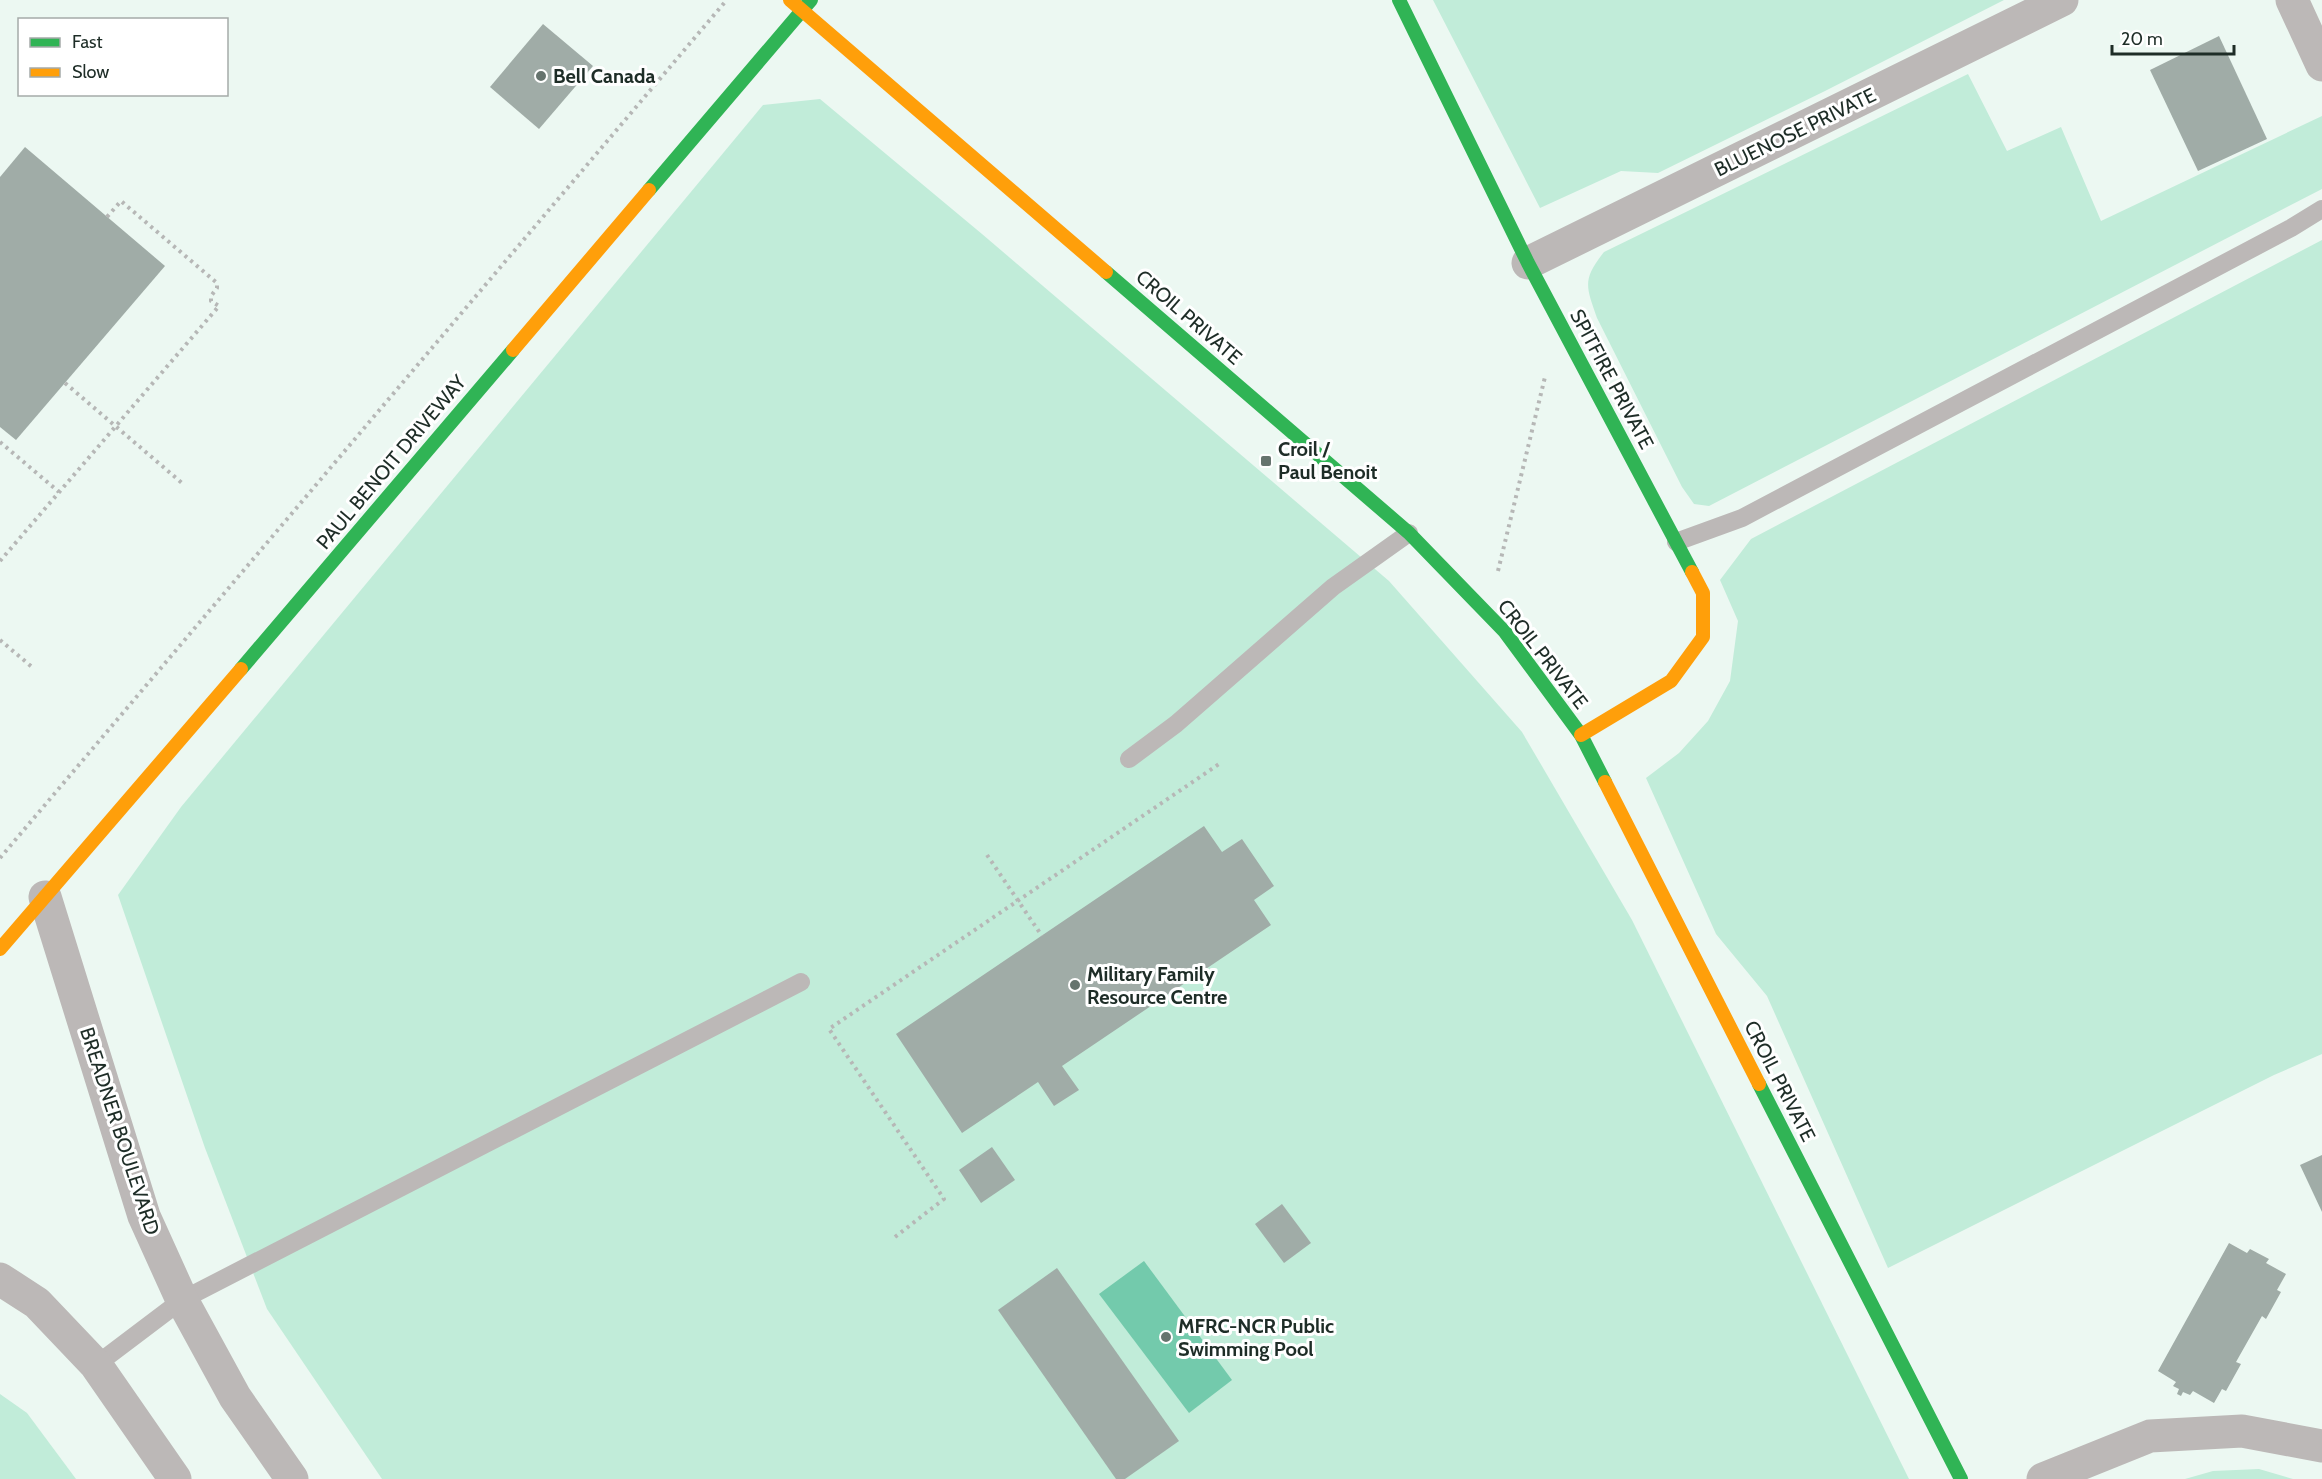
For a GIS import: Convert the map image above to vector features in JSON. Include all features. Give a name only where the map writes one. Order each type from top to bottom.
[{"type":"street","name":"CROIL PRIVATE","points":[[790,0],[807,5],[1410,533],[1505,632],[1581,735],[1961,1479]]},
{"type":"street","name":"SPITFIRE PRIVATE","points":[[1399,0],[1528,263],[1702,593],[1703,637],[1671,681],[1581,735]]},
{"type":"street","name":"BLUENOSE PRIVATE","points":[[1528,263],[2062,0]]},
{"type":"street","points":[[2292,0],[2322,65]]},
{"type":"street","name":"PAUL BENOIT DRIVEWAY","points":[[0,949],[807,5]]},
{"type":"street","name":"BREADNER BOULEVARD","points":[[45,897],[144,1216],[182,1300],[235,1397],[292,1479]]},
{"type":"street","points":[[0,1279],[37,1303],[96,1365],[176,1479]]},
{"type":"street","points":[[2043,1479],[2150,1436],[2242,1431],[2322,1446]]},
{"type":"lane","points":[[1676,542],[1742,518],[2291,228],[2322,209]]},
{"type":"lane","points":[[1129,759],[1176,724],[1333,587],[1410,533]]},
{"type":"lane","points":[[96,1365],[182,1300],[801,982]]},
{"type":"path","points":[[0,858],[725,2]]},
{"type":"path","points":[[0,561],[219,306],[211,301],[217,283],[121,201],[107,217]]},
{"type":"path","points":[[1487,613],[1559,321]]},
{"type":"path","points":[[65,383],[182,483]]},
{"type":"path","points":[[0,442],[59,492]]},
{"type":"path","points":[[0,640],[32,667]]},
{"type":"path","points":[[895,1237],[944,1200],[829,1029],[1222,762]]},
{"type":"path","points":[[987,855],[1042,936]]},
{"type":"shaded area","points":[[1433,0],[2004,0],[1658,173],[1621,171],[1540,208]]},
{"type":"shaded area","points":[[1968,74],[2007,151],[2061,127],[2101,221],[2322,116],[2322,189],[1709,506],[1694,504],[1682,487],[1597,318],[1588,284],[1597,262],[1604,252]]},
{"type":"shaded area","points":[[820,99],[1389,581],[1522,732],[1632,920],[1909,1479],[382,1479],[267,1309],[205,1148],[118,895],[181,807],[763,105]]},
{"type":"shaded area","points":[[2322,240],[2322,1054],[2274,1075],[1888,1268],[1767,996],[1716,934],[1646,778],[1679,753],[1708,721],[1730,681],[1738,621],[1720,580],[1751,539]]},
{"type":"shaded area","name":"MFRC-NCR Public Swimming Pool","points":[[1144,1261],[1232,1380],[1189,1413],[1099,1294]]},
{"type":"shaded area","points":[[0,1394],[27,1413],[76,1479],[0,1479]]},
{"type":"shaded area","points":[[2259,1469],[2293,1479],[2185,1479],[2213,1471]]},
{"type":"building","name":"Bell Canada","points":[[543,24],[593,66],[539,129],[490,87]]},
{"type":"building","points":[[2219,36],[2267,139],[2198,171],[2150,70]]},
{"type":"building","points":[[25,147],[165,266],[16,440],[0,427],[0,177]]},
{"type":"building","name":"Military Family Resource Centre","points":[[1204,826],[1222,852],[1242,839],[1274,886],[1254,900],[1271,925],[1062,1066],[1079,1090],[1054,1106],[1038,1082],[962,1133],[896,1034]]},
{"type":"building","points":[[992,1147],[1015,1180],[981,1203],[959,1170]]},
{"type":"building","points":[[2322,1155],[2322,1212],[2300,1165]]},
{"type":"building","points":[[1282,1204],[1311,1243],[1284,1263],[1255,1224]]},
{"type":"building","points":[[2229,1243],[2247,1253],[2250,1249],[2269,1259],[2266,1263],[2286,1274],[2277,1290],[2281,1292],[2266,1319],[2262,1316],[2236,1362],[2241,1364],[2226,1391],[2222,1389],[2214,1403],[2193,1391],[2190,1395],[2183,1392],[2181,1396],[2177,1394],[2179,1389],[2173,1386],[2176,1382],[2158,1371]]},
{"type":"building","points":[[1057,1268],[1179,1441],[1125,1479],[1116,1479],[998,1310]]},
{"type":"traffic: fast","points":[[649,190],[811,0]]},
{"type":"traffic: fast","points":[[1399,0],[1528,263],[1692,572]]},
{"type":"traffic: fast","points":[[1106,272],[1409,533],[1505,632],[1581,735],[1605,782]]},
{"type":"traffic: fast","points":[[241,669],[513,350]]},
{"type":"traffic: fast","points":[[1759,1084],[1961,1479]]},
{"type":"traffic: slow","points":[[790,0],[1106,272]]},
{"type":"traffic: slow","points":[[513,350],[649,190]]},
{"type":"traffic: slow","points":[[1581,735],[1671,681],[1703,637],[1703,593],[1692,572]]},
{"type":"traffic: slow","points":[[0,949],[241,669]]},
{"type":"traffic: slow","points":[[1605,782],[1759,1084]]},
{"type":"place","name":"Bell Canada","points":[[541,76]]},
{"type":"place","name":"Croil / Paul Benoit","points":[[1266,461]]},
{"type":"place","name":"Military Family Resource Centre","points":[[1075,985]]},
{"type":"place","name":"MFRC-NCR Public Swimming Pool","points":[[1166,1337]]}]
